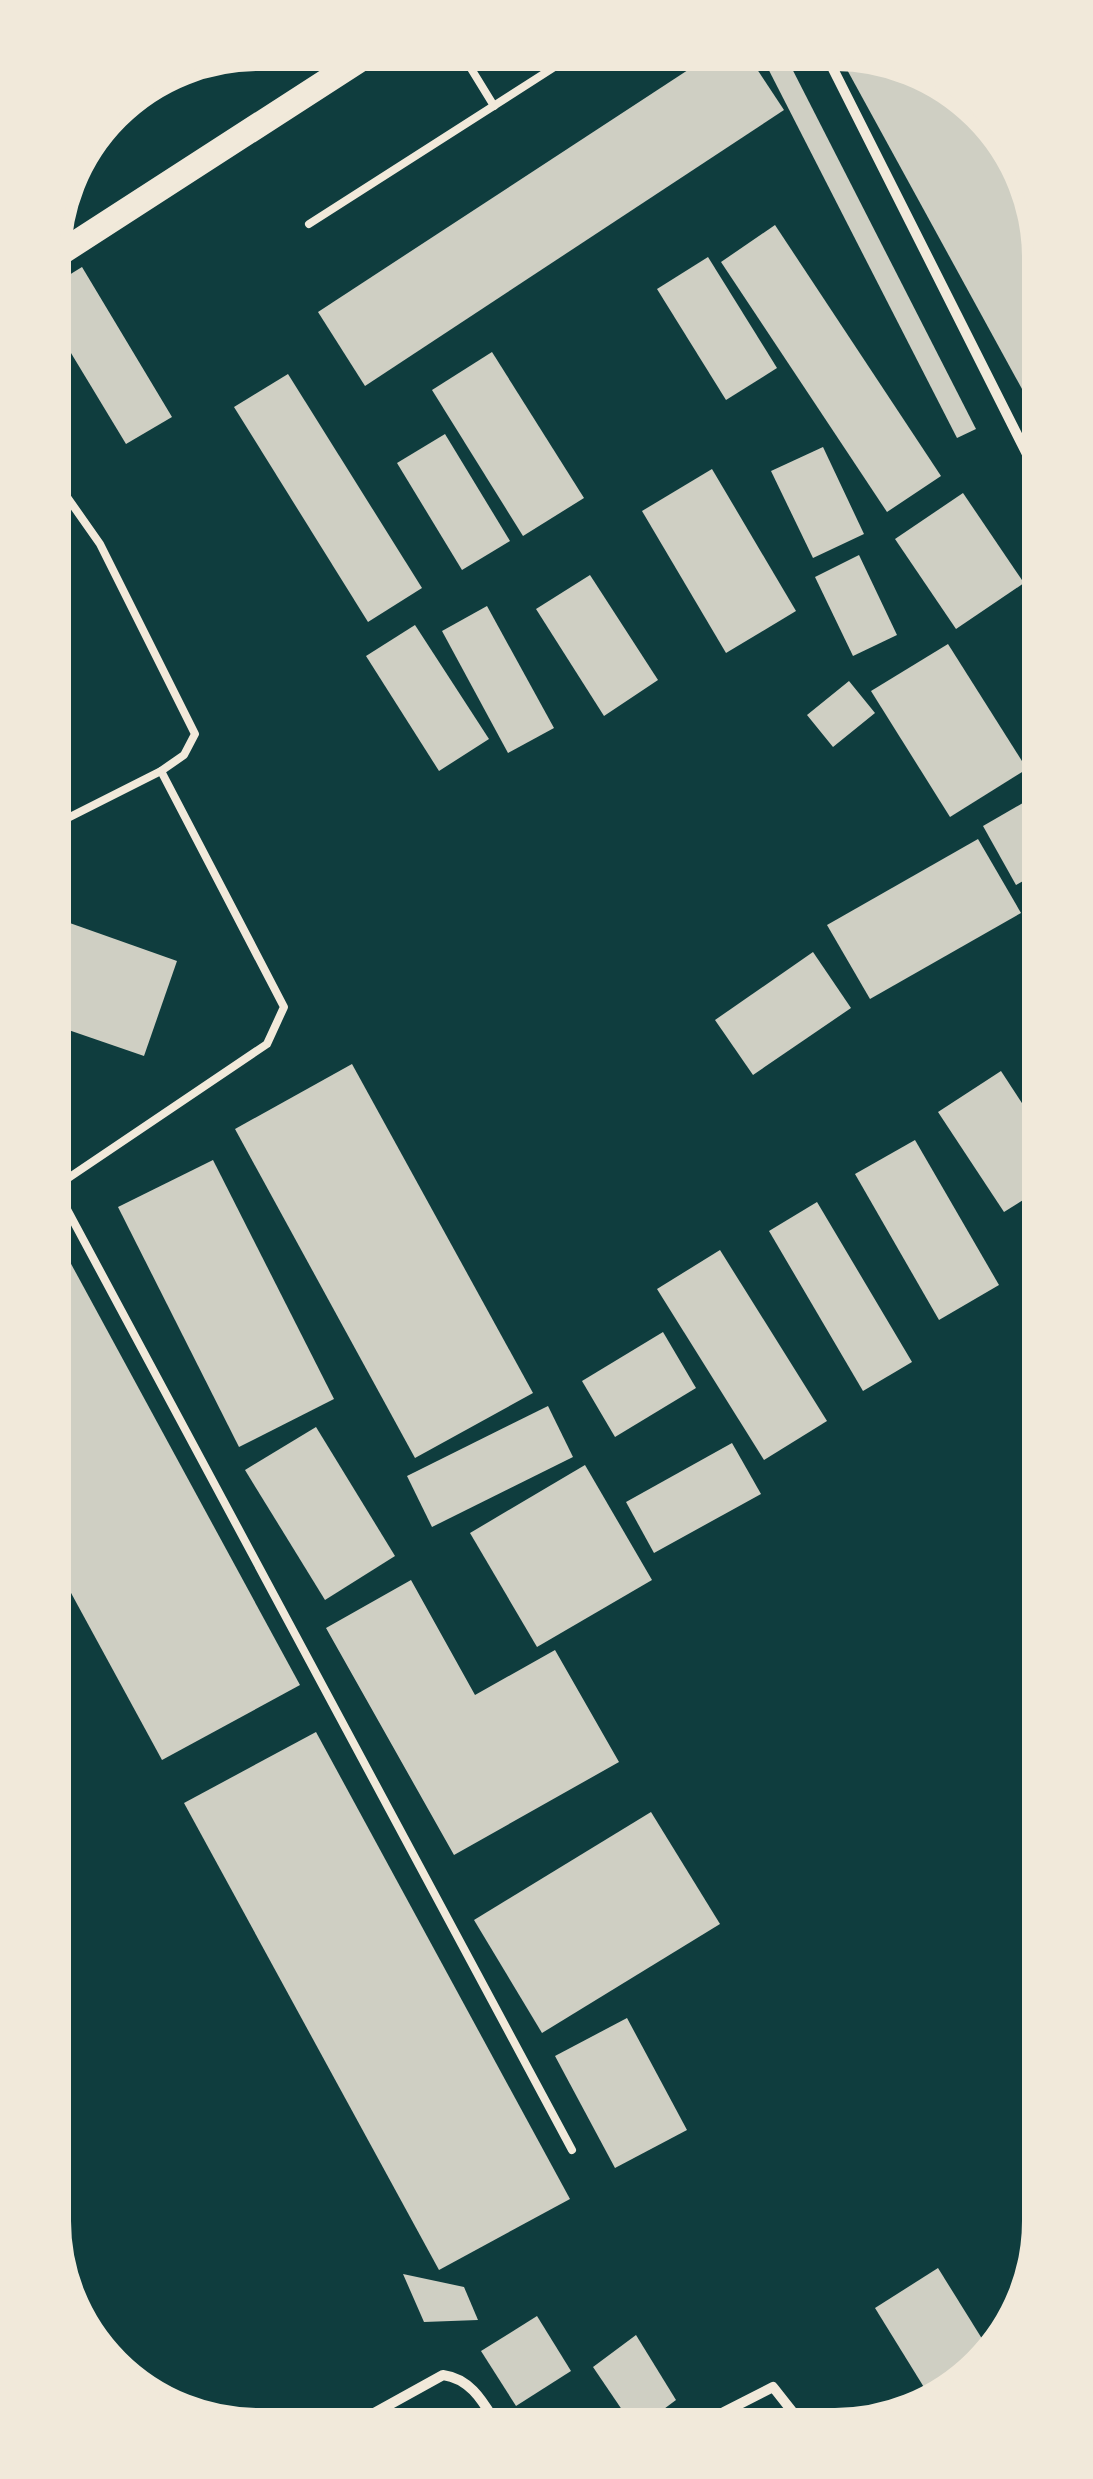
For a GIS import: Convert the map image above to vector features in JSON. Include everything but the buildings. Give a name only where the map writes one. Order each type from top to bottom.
[{"type":"main road","points":[[65,251],[352,65]]},
{"type":"street","points":[[831,65],[1028,456]]},
{"type":"street","points":[[372,2414],[444,2375],[470,2386],[490,2414]]},
{"type":"street","points":[[722,2414],[773,2387],[794,2414]]},
{"type":"lane","points":[[469,65],[494,106]]},
{"type":"lane","points":[[309,224],[558,65]]},
{"type":"lane","points":[[65,494],[100,544],[196,734],[184,755],[160,771],[65,819]]},
{"type":"lane","points":[[65,1181],[267,1044],[284,1007],[160,771]]},
{"type":"lane","points":[[65,1207],[572,2150]]}]
